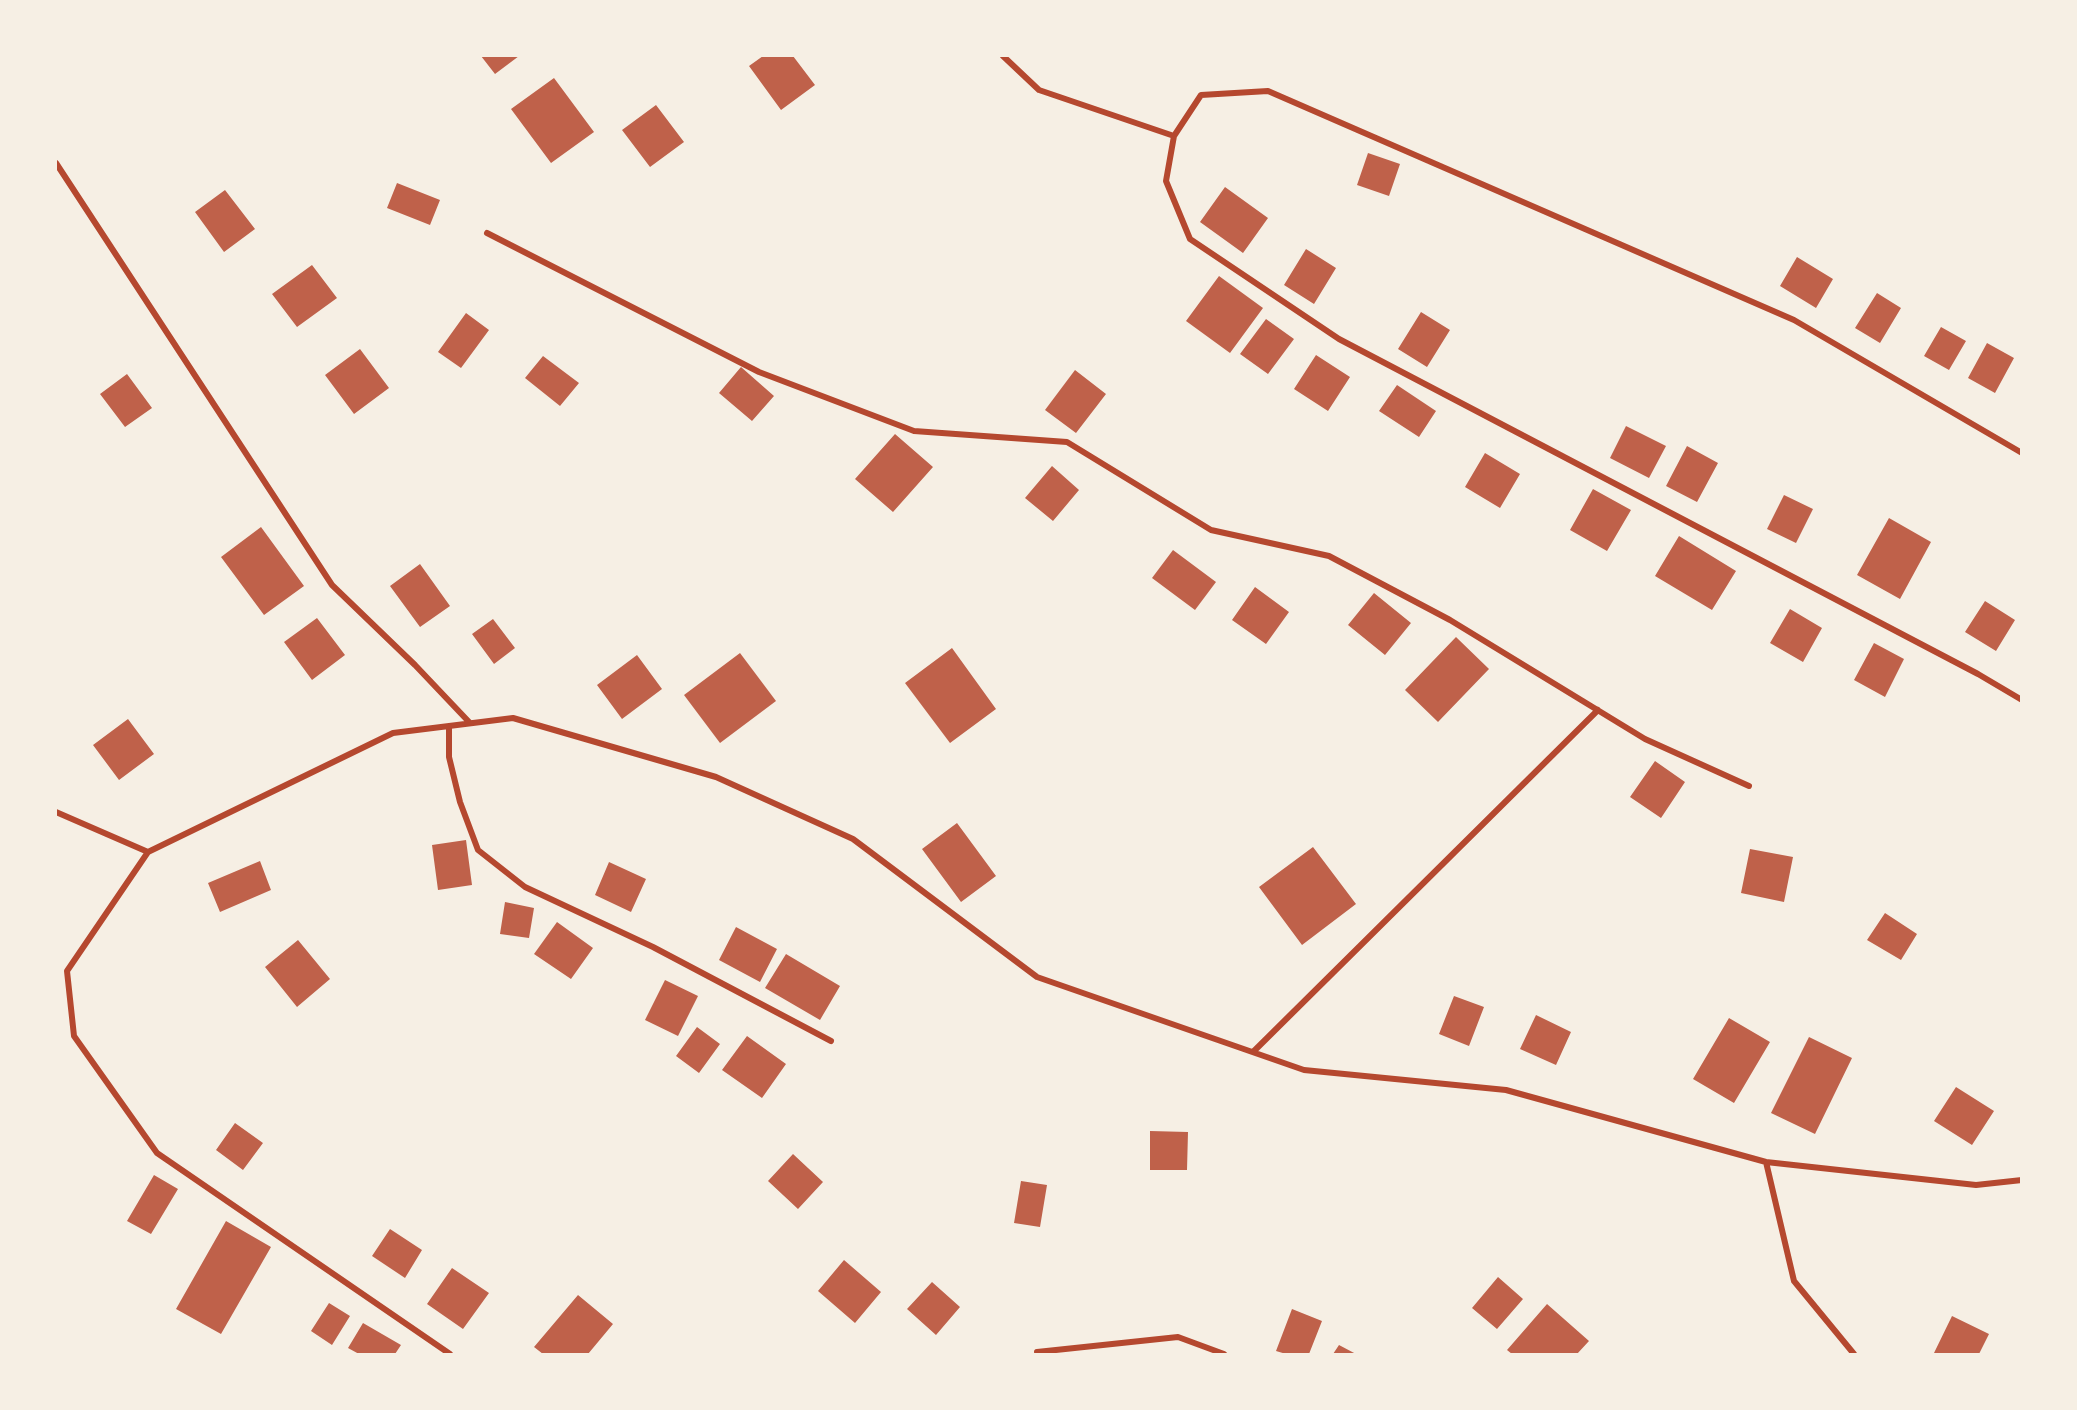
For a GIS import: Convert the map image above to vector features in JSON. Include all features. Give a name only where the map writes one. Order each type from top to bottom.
[{"type":"street","points":[[1003,56],[1039,90],[1174,136]]},
{"type":"street","points":[[2022,453],[1794,320],[1268,91],[1201,95],[1174,136],[1166,181],[1190,239],[1339,339],[1978,674],[2022,700]]},
{"type":"street","points":[[56,163],[332,585],[415,665],[470,723]]},
{"type":"street","points":[[487,233],[759,372],[914,431],[1067,442],[1211,530],[1329,556],[1450,620],[1645,739],[1749,786]]},
{"type":"street","points":[[1253,1052],[1598,711]]},
{"type":"street","points":[[450,1354],[157,1153],[74,1036],[67,971],[148,852],[393,733],[513,718],[716,777],[853,839],[1037,977],[1304,1070],[1506,1090],[1766,1162],[1976,1185],[2022,1180]]},
{"type":"street","points":[[449,726],[448,757],[460,802],[478,850],[525,887],[654,947],[831,1041]]},
{"type":"street","points":[[56,812],[148,852]]},
{"type":"street","points":[[1766,1162],[1794,1281],[1854,1354]]},
{"type":"street","points":[[1037,1352],[1178,1337],[1224,1354]]},
{"type":"building","points":[[481,56],[519,56],[495,74]]},
{"type":"building","points":[[763,56],[793,56],[815,85],[781,110],[749,66]]},
{"type":"building","points":[[554,78],[594,132],[551,163],[511,109]]},
{"type":"building","points":[[656,105],[684,142],[650,167],[622,130]]},
{"type":"building","points":[[1368,153],[1400,164],[1389,196],[1357,185]]},
{"type":"building","points":[[397,183],[440,200],[430,225],[387,208]]},
{"type":"building","points":[[1225,187],[1268,218],[1243,253],[1200,222]]},
{"type":"building","points":[[225,190],[255,229],[224,252],[195,212]]},
{"type":"building","points":[[1306,249],[1336,268],[1314,304],[1284,285]]},
{"type":"building","points":[[1797,257],[1833,279],[1816,308],[1780,286]]},
{"type":"building","points":[[312,265],[337,298],[297,327],[272,294]]},
{"type":"building","points":[[1219,276],[1263,308],[1230,353],[1186,321]]},
{"type":"building","points":[[1877,293],[1901,308],[1880,343],[1855,328]]},
{"type":"building","points":[[1421,312],[1450,330],[1427,367],[1398,349]]},
{"type":"building","points":[[466,313],[489,330],[461,368],[438,352]]},
{"type":"building","points":[[1266,319],[1294,339],[1268,374],[1240,354]]},
{"type":"building","points":[[1941,327],[1966,341],[1949,370],[1924,356]]},
{"type":"building","points":[[1987,343],[2014,358],[1995,393],[1968,378]]},
{"type":"building","points":[[360,349],[389,388],[354,414],[325,375]]},
{"type":"building","points":[[1316,355],[1350,377],[1328,411],[1294,389]]},
{"type":"building","points":[[543,356],[579,383],[560,406],[525,378]]},
{"type":"building","points":[[741,367],[774,396],[752,421],[719,393]]},
{"type":"building","points":[[1075,370],[1106,394],[1076,433],[1045,410]]},
{"type":"building","points":[[127,374],[152,408],[125,427],[100,394]]},
{"type":"building","points":[[1397,385],[1436,411],[1419,437],[1379,411]]},
{"type":"building","points":[[1626,426],[1666,446],[1649,478],[1610,458]]},
{"type":"building","points":[[895,434],[933,467],[893,512],[855,479]]},
{"type":"building","points":[[1687,446],[1718,463],[1697,502],[1666,486]]},
{"type":"building","points":[[1485,453],[1520,474],[1500,508],[1465,487]]},
{"type":"building","points":[[1052,466],[1079,490],[1053,521],[1025,498]]},
{"type":"building","points":[[1593,489],[1631,510],[1607,551],[1570,530]]},
{"type":"building","points":[[1784,495],[1813,509],[1796,543],[1767,529]]},
{"type":"building","points":[[1889,518],[1931,542],[1900,599],[1857,575]]},
{"type":"building","points":[[261,527],[304,586],[264,615],[221,557]]},
{"type":"building","points":[[1679,536],[1736,571],[1712,610],[1655,576]]},
{"type":"building","points":[[1173,550],[1216,582],[1195,610],[1152,578]]},
{"type":"building","points":[[420,564],[450,606],[420,627],[390,586]]},
{"type":"building","points":[[1255,587],[1289,612],[1266,644],[1232,620]]},
{"type":"building","points":[[1374,593],[1411,623],[1385,655],[1348,625]]},
{"type":"building","points":[[1985,601],[2015,620],[1996,651],[1965,632]]},
{"type":"building","points":[[1790,609],[1822,628],[1803,662],[1770,643]]},
{"type":"building","points":[[317,618],[345,655],[312,680],[284,642]]},
{"type":"building","points":[[493,619],[515,648],[494,664],[472,634]]},
{"type":"building","points":[[1456,637],[1489,669],[1438,722],[1405,690]]},
{"type":"building","points":[[1874,643],[1904,659],[1885,697],[1854,680]]},
{"type":"building","points":[[952,648],[996,709],[950,743],[905,683]]},
{"type":"building","points":[[740,653],[776,701],[720,743],[684,695]]},
{"type":"building","points":[[637,655],[662,689],[622,719],[597,685]]},
{"type":"building","points":[[128,719],[154,754],[119,780],[93,745]]},
{"type":"building","points":[[1655,761],[1685,782],[1661,818],[1630,797]]},
{"type":"building","points":[[957,823],[996,876],[961,902],[922,849]]},
{"type":"building","points":[[466,840],[472,885],[438,890],[432,845]]},
{"type":"building","points":[[1313,847],[1356,904],[1302,945],[1259,887]]},
{"type":"building","points":[[1750,849],[1793,857],[1784,902],[1741,893]]},
{"type":"building","points":[[260,861],[271,890],[220,912],[208,883]]},
{"type":"building","points":[[609,862],[646,879],[631,912],[595,895]]},
{"type":"building","points":[[505,902],[534,908],[529,938],[500,934]]},
{"type":"building","points":[[1885,913],[1917,934],[1901,960],[1867,940]]},
{"type":"building","points":[[557,922],[593,948],[571,979],[534,954]]},
{"type":"building","points":[[736,927],[777,949],[760,982],[719,960]]},
{"type":"building","points":[[298,940],[330,979],[297,1007],[265,967]]},
{"type":"building","points":[[786,954],[840,986],[820,1020],[765,988]]},
{"type":"building","points":[[665,980],[698,996],[678,1036],[645,1020]]},
{"type":"building","points":[[1454,996],[1484,1007],[1469,1046],[1439,1034]]},
{"type":"building","points":[[1536,1015],[1571,1032],[1556,1065],[1520,1049]]},
{"type":"building","points":[[1729,1018],[1770,1042],[1734,1103],[1693,1079]]},
{"type":"building","points":[[697,1027],[720,1044],[699,1073],[676,1056]]},
{"type":"building","points":[[747,1036],[786,1064],[762,1098],[722,1070]]},
{"type":"building","points":[[1809,1037],[1852,1058],[1815,1134],[1771,1113]]},
{"type":"building","points":[[1956,1087],[1994,1111],[1972,1145],[1934,1121]]},
{"type":"building","points":[[235,1123],[263,1143],[243,1170],[216,1150]]},
{"type":"building","points":[[1150,1131],[1188,1132],[1187,1170],[1150,1170]]},
{"type":"building","points":[[793,1154],[823,1182],[798,1209],[768,1181]]},
{"type":"building","points":[[154,1175],[178,1189],[151,1234],[127,1221]]},
{"type":"building","points":[[1021,1181],[1047,1185],[1040,1227],[1014,1223]]},
{"type":"building","points":[[226,1221],[271,1247],[221,1334],[176,1309]]},
{"type":"building","points":[[390,1229],[422,1250],[405,1278],[372,1256]]},
{"type":"building","points":[[844,1260],[881,1292],[855,1323],[818,1291]]},
{"type":"building","points":[[452,1268],[489,1293],[463,1329],[427,1304]]},
{"type":"building","points":[[1498,1277],[1523,1299],[1497,1329],[1472,1308]]},
{"type":"building","points":[[932,1282],[960,1307],[936,1335],[907,1309]]},
{"type":"building","points":[[578,1295],[613,1324],[588,1354],[543,1354],[534,1347]]},
{"type":"building","points":[[329,1303],[350,1316],[332,1345],[311,1331]]},
{"type":"building","points":[[1547,1304],[1589,1341],[1577,1354],[1512,1354],[1507,1350]]},
{"type":"building","points":[[1292,1309],[1322,1321],[1309,1354],[1286,1354],[1276,1351]]},
{"type":"building","points":[[1952,1316],[1989,1334],[1979,1354],[1934,1353]]},
{"type":"building","points":[[363,1323],[401,1345],[395,1354],[359,1354],[348,1348]]},
{"type":"building","points":[[1339,1345],[1356,1354],[1333,1354]]}]
